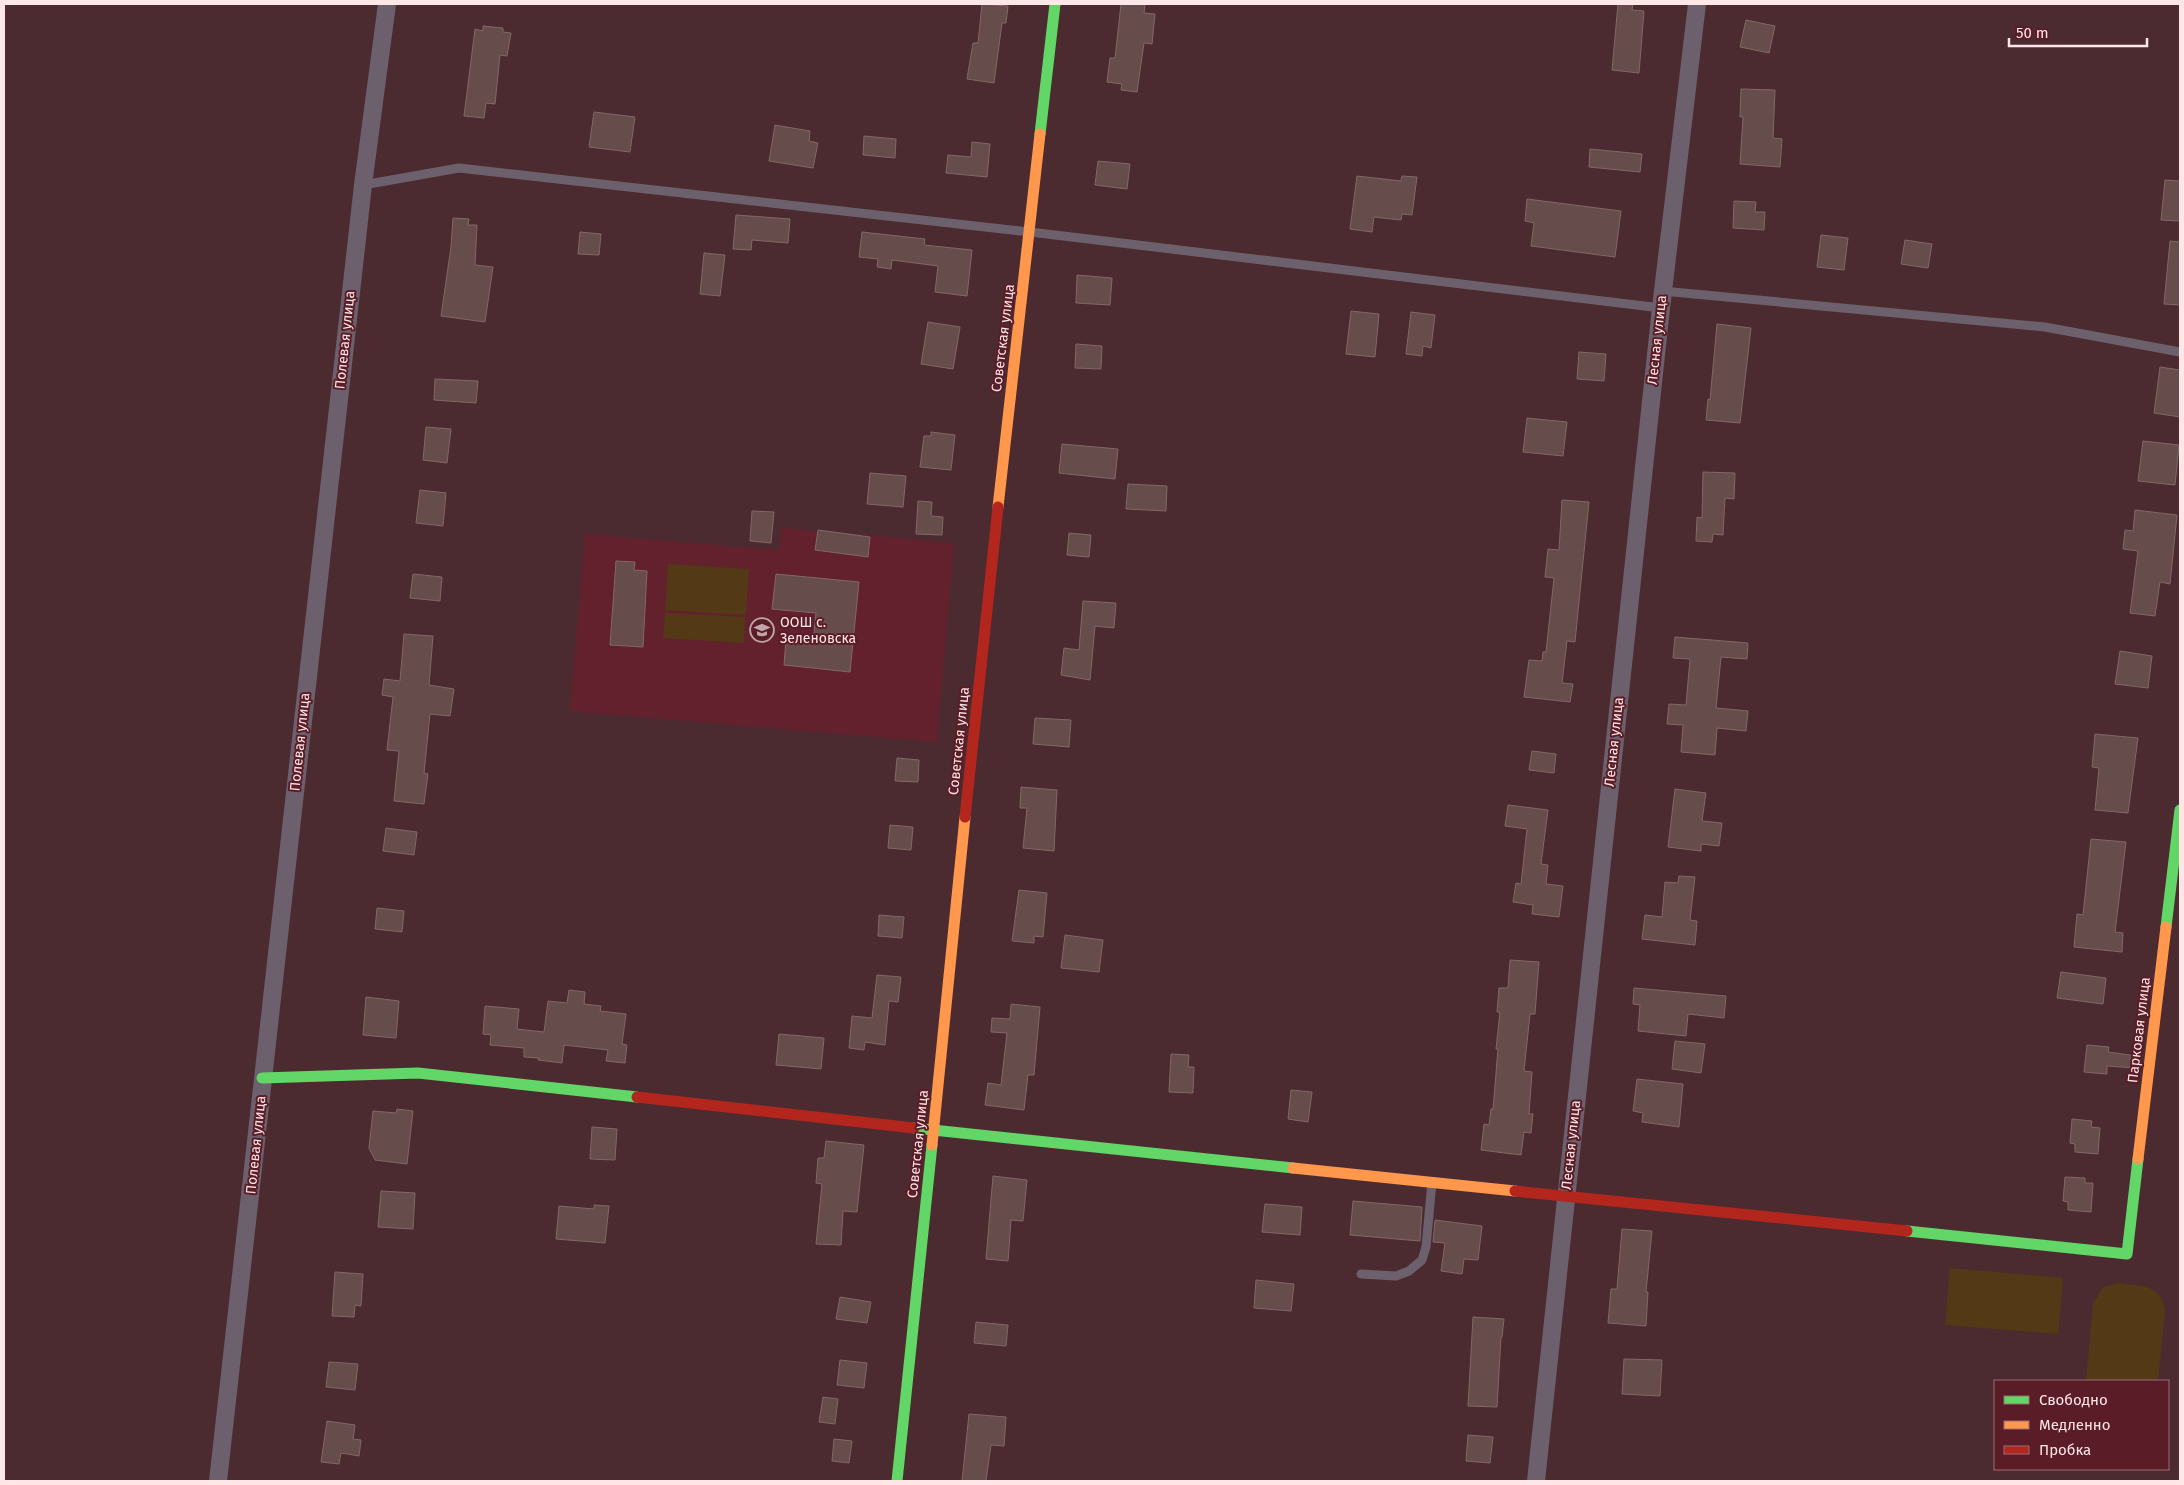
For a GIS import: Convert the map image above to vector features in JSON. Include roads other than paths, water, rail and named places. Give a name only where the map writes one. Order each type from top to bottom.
[{"type":"street","name":"Полевая улица","points":[[218,1481],[362,185],[387,4]]},
{"type":"street","name":"Советская улица","points":[[897,1481],[987,607],[1055,4]]},
{"type":"street","name":"Лесная улица","points":[[1536,1481],[1662,299],[1696,4]]},
{"type":"street","name":"Парковая улица","points":[[1565,1195],[2127,1254],[2180,810]]},
{"type":"street","points":[[262,1078],[418,1073],[934,1131],[1565,1195]]},
{"type":"lane","points":[[362,185],[459,168],[1030,232],[1662,299],[2046,327],[2180,352]]},
{"type":"lane","points":[[1361,1274],[1396,1276],[1408,1271],[1422,1260],[1426,1247],[1432,1182]]},
{"type":"place","name":"ООШ с. Зеленовска","points":[[762,630]]}]
